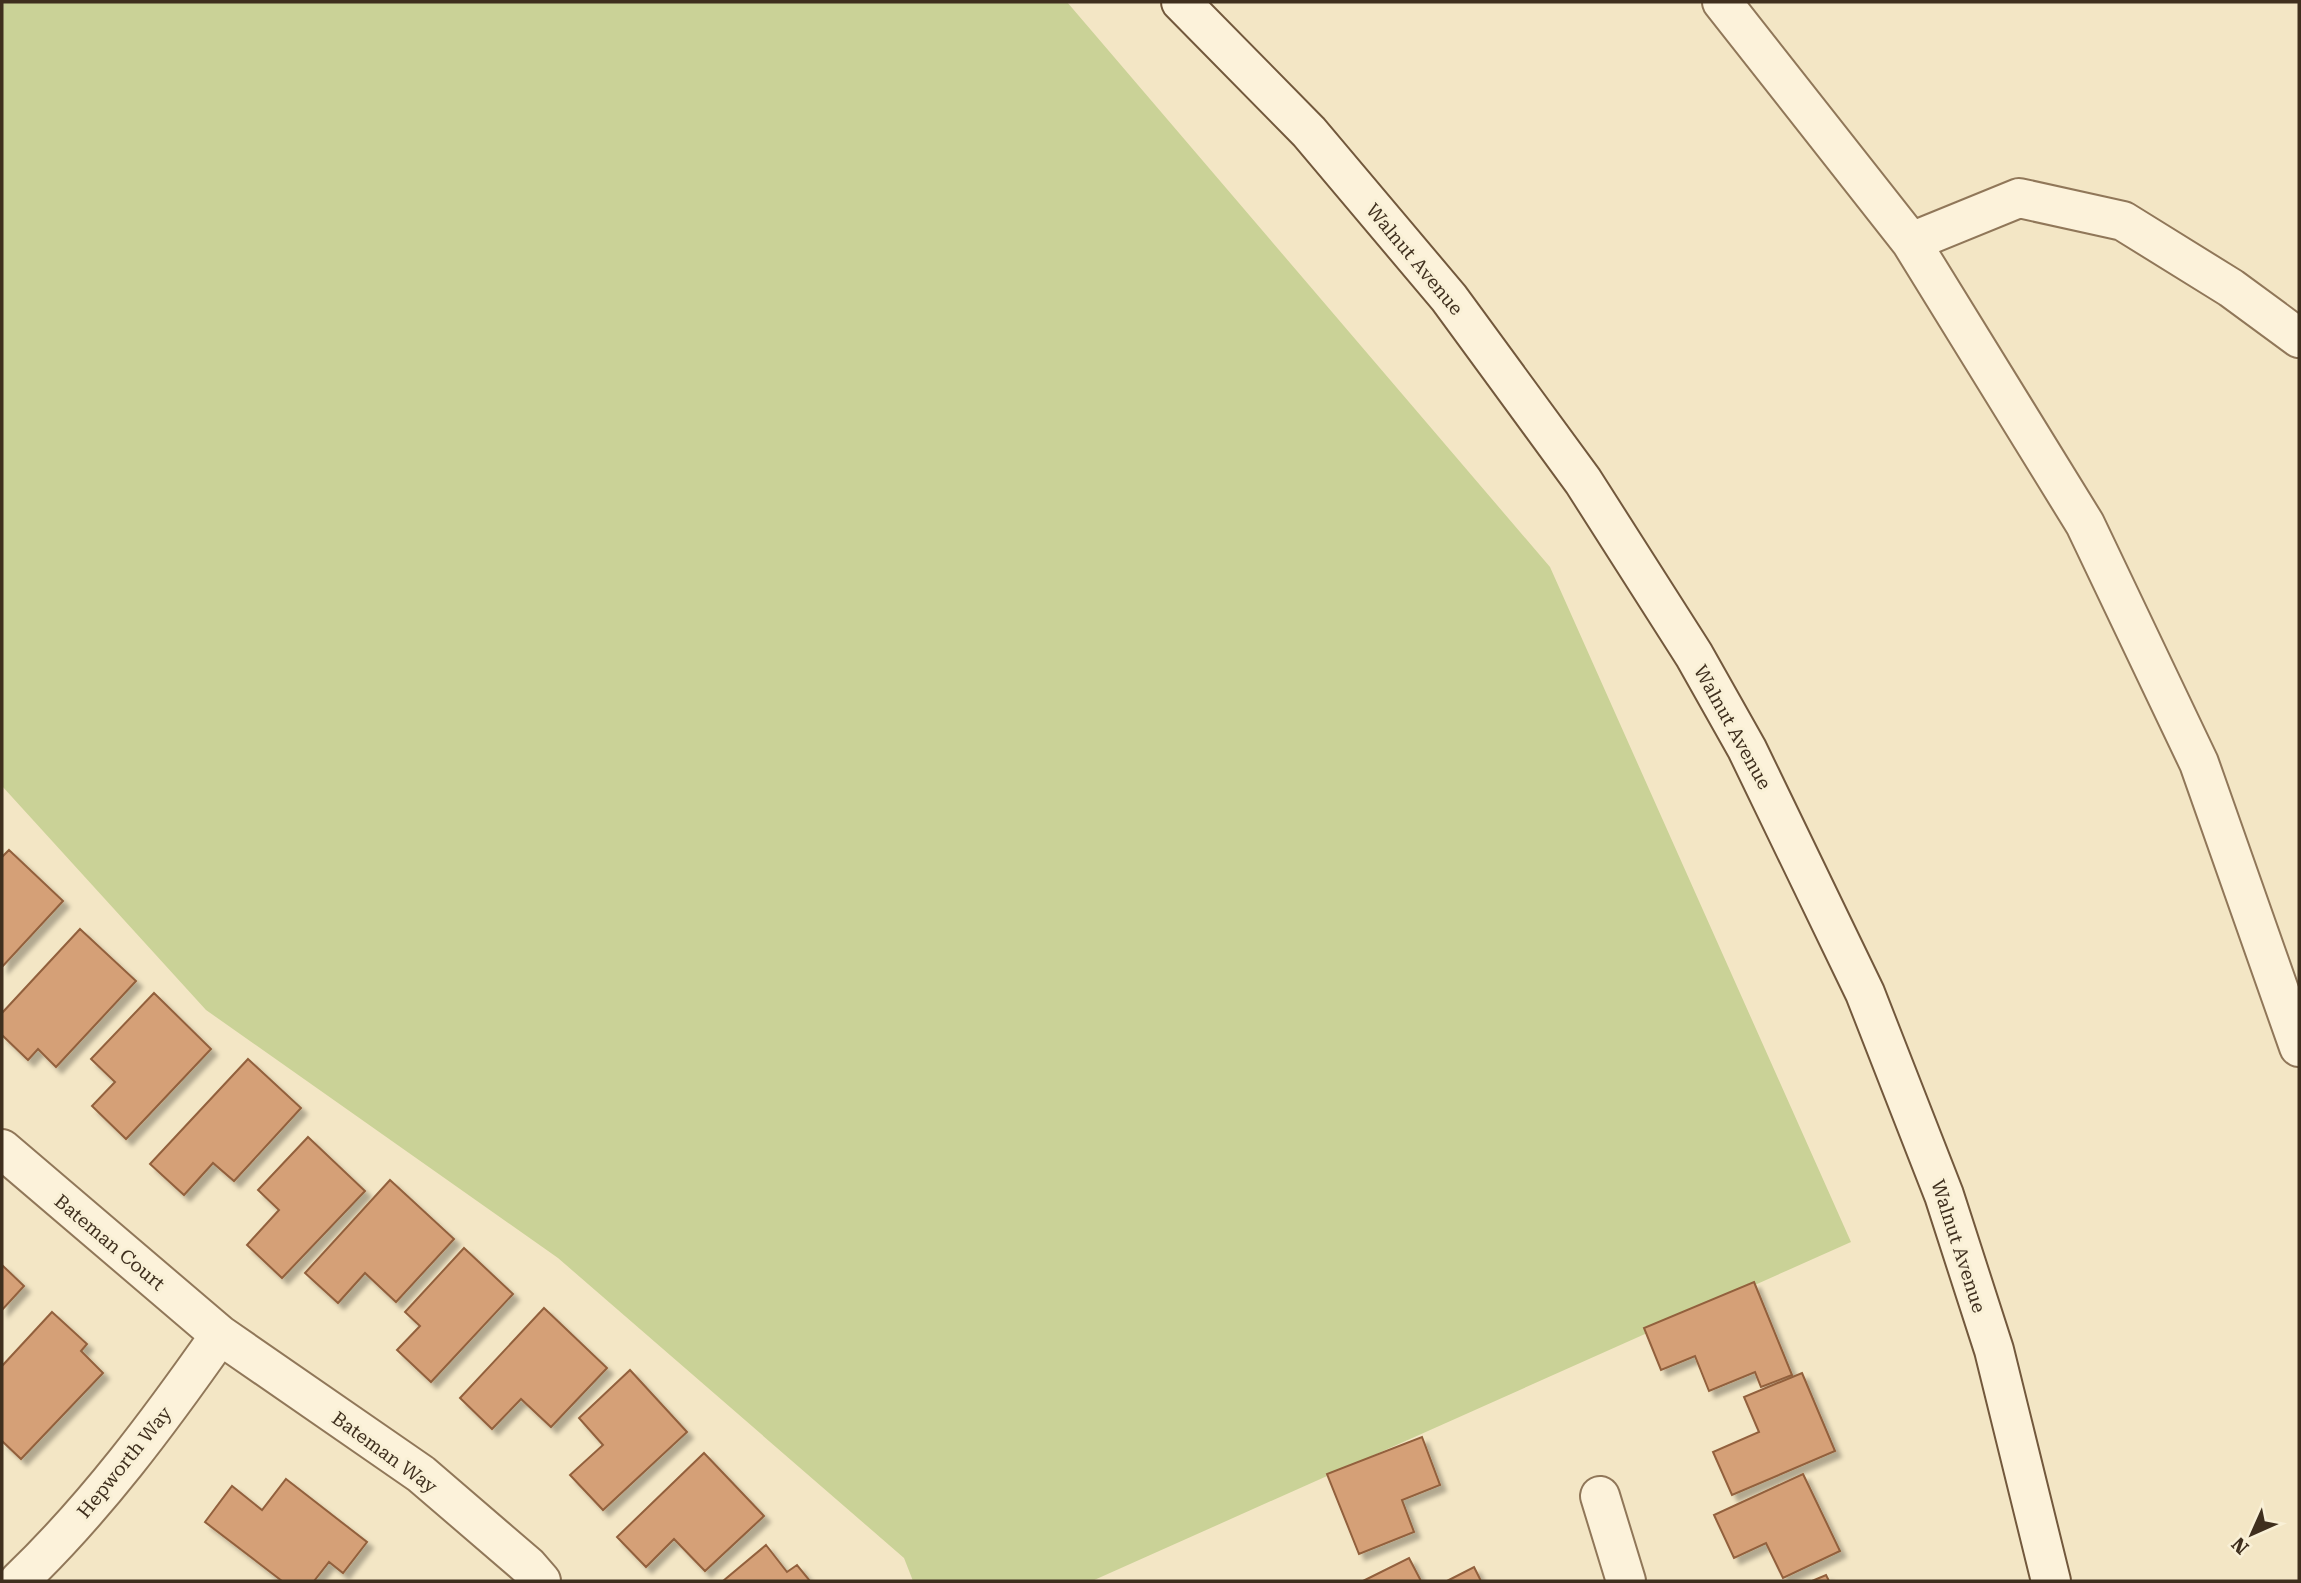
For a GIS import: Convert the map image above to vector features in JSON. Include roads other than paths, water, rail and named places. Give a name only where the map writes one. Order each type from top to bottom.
[{"type":"street","name":"Walnut Avenue","points":[[1181,2],[1309,132],[1449,298],[1583,481],[1693,655],[1747,750],[1865,993],[1944,1195],[1994,1350],[2051,1581]]},
{"type":"street","points":[[1722,2],[1911,242],[2091,536],[2199,763],[2299,1046]]},
{"type":"street","points":[[1911,242],[2019,198],[2123,221],[2231,288],[2299,338]]},
{"type":"street","name":"Bateman Court","points":[[2,1149],[220,1335]]},
{"type":"street","name":"Hepworth Way","points":[[19,1581],[61,1540],[156,1427],[220,1335]]},
{"type":"street","name":"Bateman Way","points":[[220,1335],[421,1474],[528,1566],[541,1581]]},
{"type":"street","points":[[1600,1496],[1626,1581]]}]
